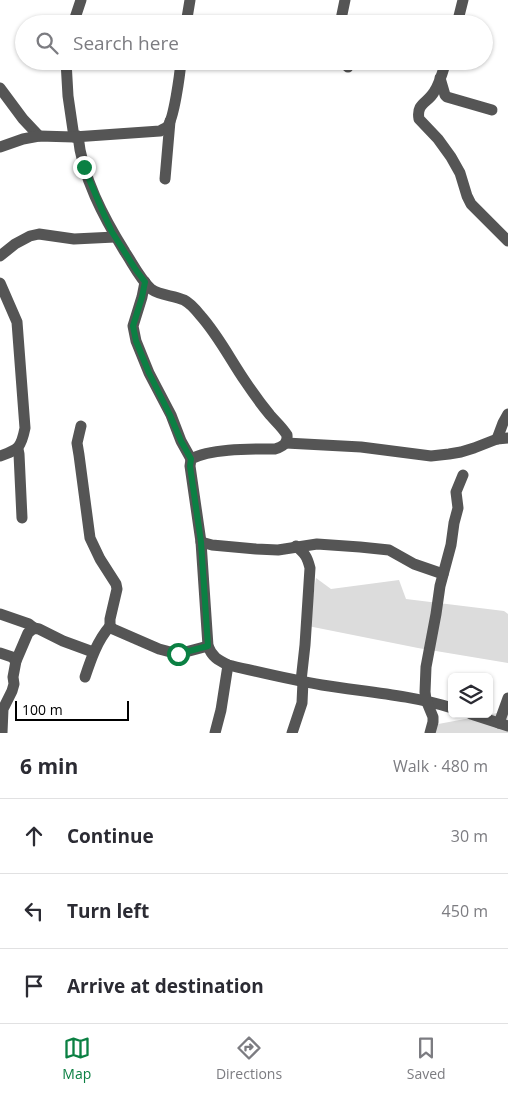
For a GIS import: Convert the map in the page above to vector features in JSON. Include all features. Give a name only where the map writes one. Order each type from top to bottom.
[{"type":"street","points":[[77,15],[81,0]]},
{"type":"street","points":[[188,15],[190,0]]},
{"type":"street","points":[[342,15],[345,0]]},
{"type":"street","points":[[459,15],[463,0]]},
{"type":"street","points":[[67,70],[68,96],[84,167],[115,237],[145,282],[156,292],[184,300],[200,315],[256,396],[287,435],[286,443]]},
{"type":"street","points":[[165,179],[170,121],[180,70]]},
{"type":"street","points":[[443,70],[433,94],[420,106],[418,112],[419,119],[451,156],[460,173],[467,196],[475,208],[508,241]]},
{"type":"street","points":[[440,78],[447,97],[492,110]]},
{"type":"street","points":[[0,88],[23,119],[39,136]]},
{"type":"street","points":[[0,147],[39,136],[76,136],[160,131],[167,127],[170,121]]},
{"type":"street","points":[[0,256],[30,236],[39,234],[74,239],[115,237]]},
{"type":"street","points":[[145,282],[133,326],[136,341],[149,373],[191,459],[190,466],[201,542],[208,646],[210,652],[215,658],[228,665],[321,685],[426,700],[448,707]]},
{"type":"street","points":[[0,283],[17,322],[25,428],[23,439],[18,449],[22,518]]},
{"type":"street","points":[[191,459],[200,454],[216,452],[275,449],[286,443],[361,447],[431,456],[448,454],[461,452],[503,438],[503,423],[508,414]]},
{"type":"street","points":[[81,426],[77,443],[90,538],[117,589],[110,626],[93,652],[85,677]]},
{"type":"street","points":[[0,456],[18,449]]},
{"type":"street","points":[[430,733],[433,717],[426,700],[426,667],[438,596],[451,546],[458,508],[456,492],[463,475]]},
{"type":"street","points":[[201,542],[212,545],[278,550],[317,544],[389,550],[414,564],[443,574]]},
{"type":"street","points":[[292,733],[302,703],[310,568],[304,553],[296,546]]},
{"type":"street","points":[[0,614],[29,624],[63,641],[93,652]]},
{"type":"street","points":[[110,626],[112,629],[159,649],[178,654],[208,646]]},
{"type":"street","points":[[2,733],[1,726],[4,708],[14,684],[13,677],[16,661],[28,633],[34,628]]},
{"type":"street","points":[[0,653],[12,657],[16,661]]},
{"type":"street","points":[[215,733],[221,710],[228,665]]},
{"type":"street","points":[[483,718],[503,725],[508,698]]},
{"type":"shaded area","points":[[316,578],[331,589],[399,580],[406,599],[504,611],[508,614],[508,663],[418,648],[308,626]]},
{"type":"shaded area","points":[[508,711],[508,733],[432,733],[433,725],[470,718],[493,718],[493,714]]},
{"type":"route","points":[[84,167],[112,232],[145,282],[133,326],[136,341],[149,373],[191,459],[190,466],[201,542],[208,646],[178,654]]}]
